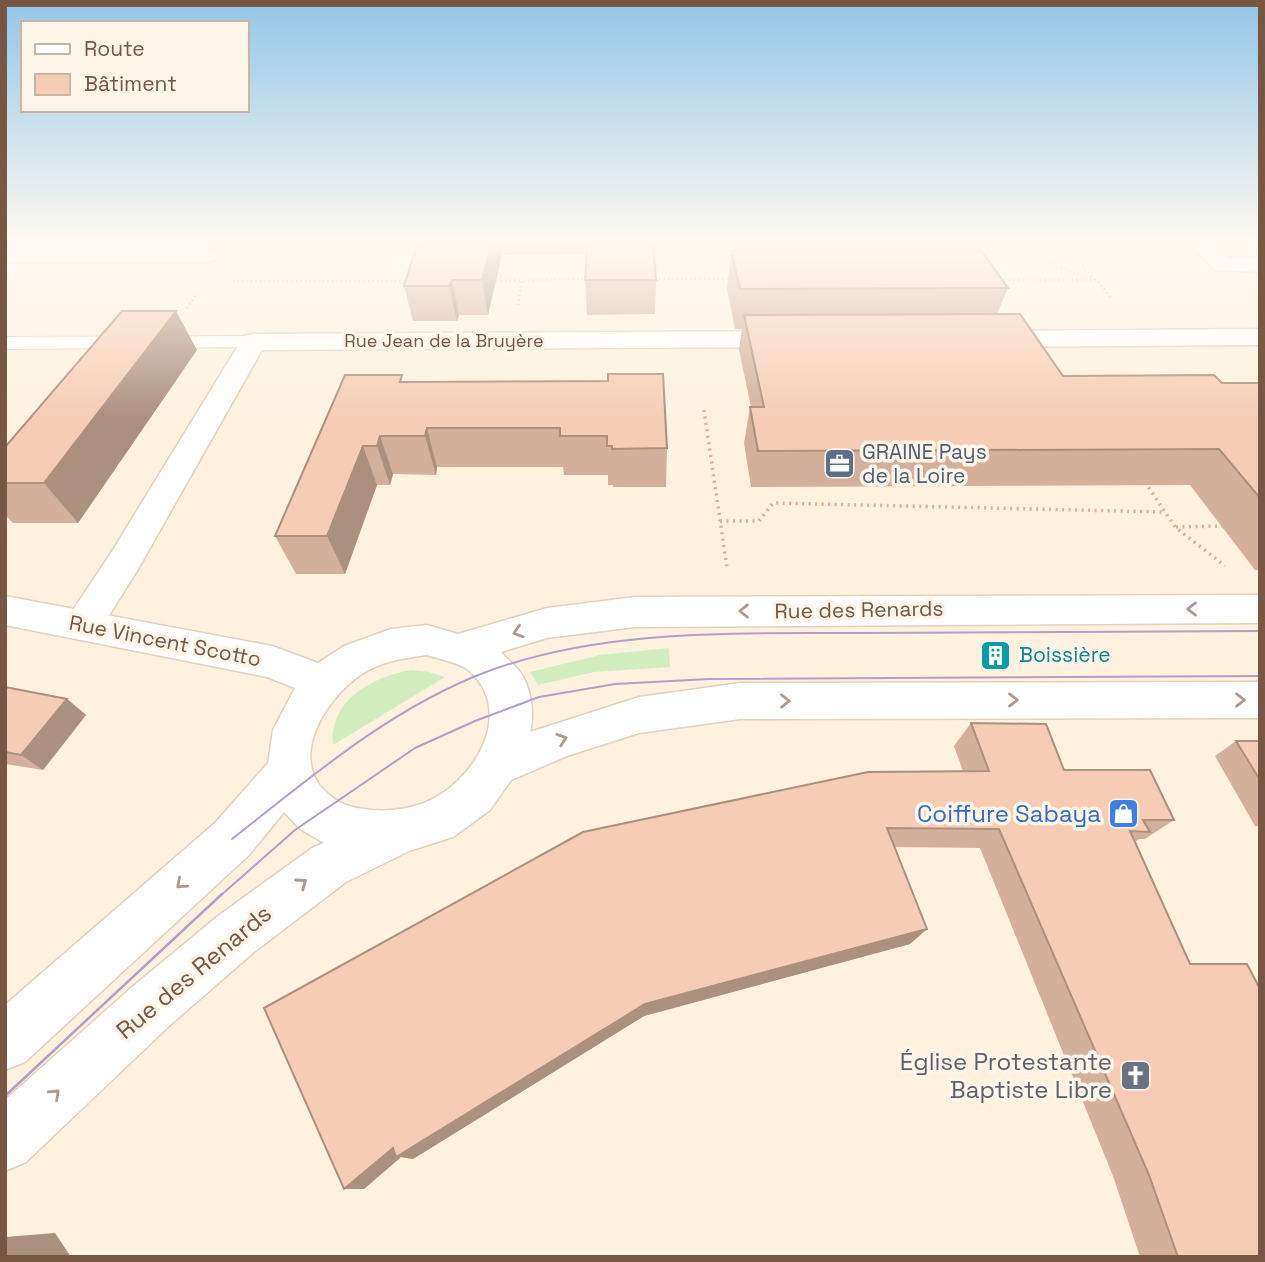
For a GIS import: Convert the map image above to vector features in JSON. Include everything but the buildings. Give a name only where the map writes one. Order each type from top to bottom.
[{"type":"street","points":[[958,339],[1260,337]]},
{"type":"street","name":"Rue Jean de la Bruyère","points":[[253,342],[822,339]]},
{"type":"street","points":[[82,625],[124,562],[253,342]]},
{"type":"street","name":"Rue des Renards","points":[[463,648],[547,623],[635,612],[1260,609]]},
{"type":"street","name":"Rue Vincent Scotto","points":[[5,610],[272,662],[323,682]]},
{"type":"street","points":[[427,640],[463,648],[492,667],[510,698],[513,725],[499,765],[479,792],[458,808],[424,826],[403,831],[366,833],[334,825],[317,815],[303,800],[290,771],[289,741],[298,716],[323,682],[354,659],[388,645],[427,640]]},
{"type":"street","points":[[499,765],[558,740],[639,715],[740,701],[1260,700]]},
{"type":"street","points":[[5,1042],[232,839],[290,771]]},
{"type":"street","name":"Rue des Renards","points":[[5,1141],[150,1007],[236,933],[329,864],[403,831]]},
{"type":"lane","points":[[5,343],[253,342]]},
{"type":"path","points":[[1112,300],[1143,338]]},
{"type":"path","points":[[704,410],[727,575]]},
{"type":"path","points":[[1142,478],[1175,527],[1234,573]]},
{"type":"path","points":[[720,521],[759,521],[773,503],[1165,512]]},
{"type":"path","points":[[1175,527],[1227,526]]},
{"type":"green space","points":[[669,648],[670,667],[594,672],[538,685],[530,672],[600,655]]},
{"type":"green space","points":[[411,670],[445,677],[333,745],[333,729],[338,715],[356,693],[382,678]]},
{"type":"tram line","points":[[232,839],[353,746],[417,705],[486,672],[532,657],[579,647],[626,640],[723,634],[1260,631]]},
{"type":"tram line","points":[[220,896],[295,830],[415,748],[475,721],[539,697],[615,684],[709,679],[1260,676]]},
{"type":"tram line","points":[[5,1096],[222,894]]},
{"type":"place","name":"GRAINE Pays de la Loire","points":[[839,464]]},
{"type":"place","name":"Boissière","points":[[996,655]]},
{"type":"place","name":"Coiffure Sabaya","points":[[1124,814]]},
{"type":"place","name":"Église Protestante Baptiste Libre","points":[[1135,1076]]}]
